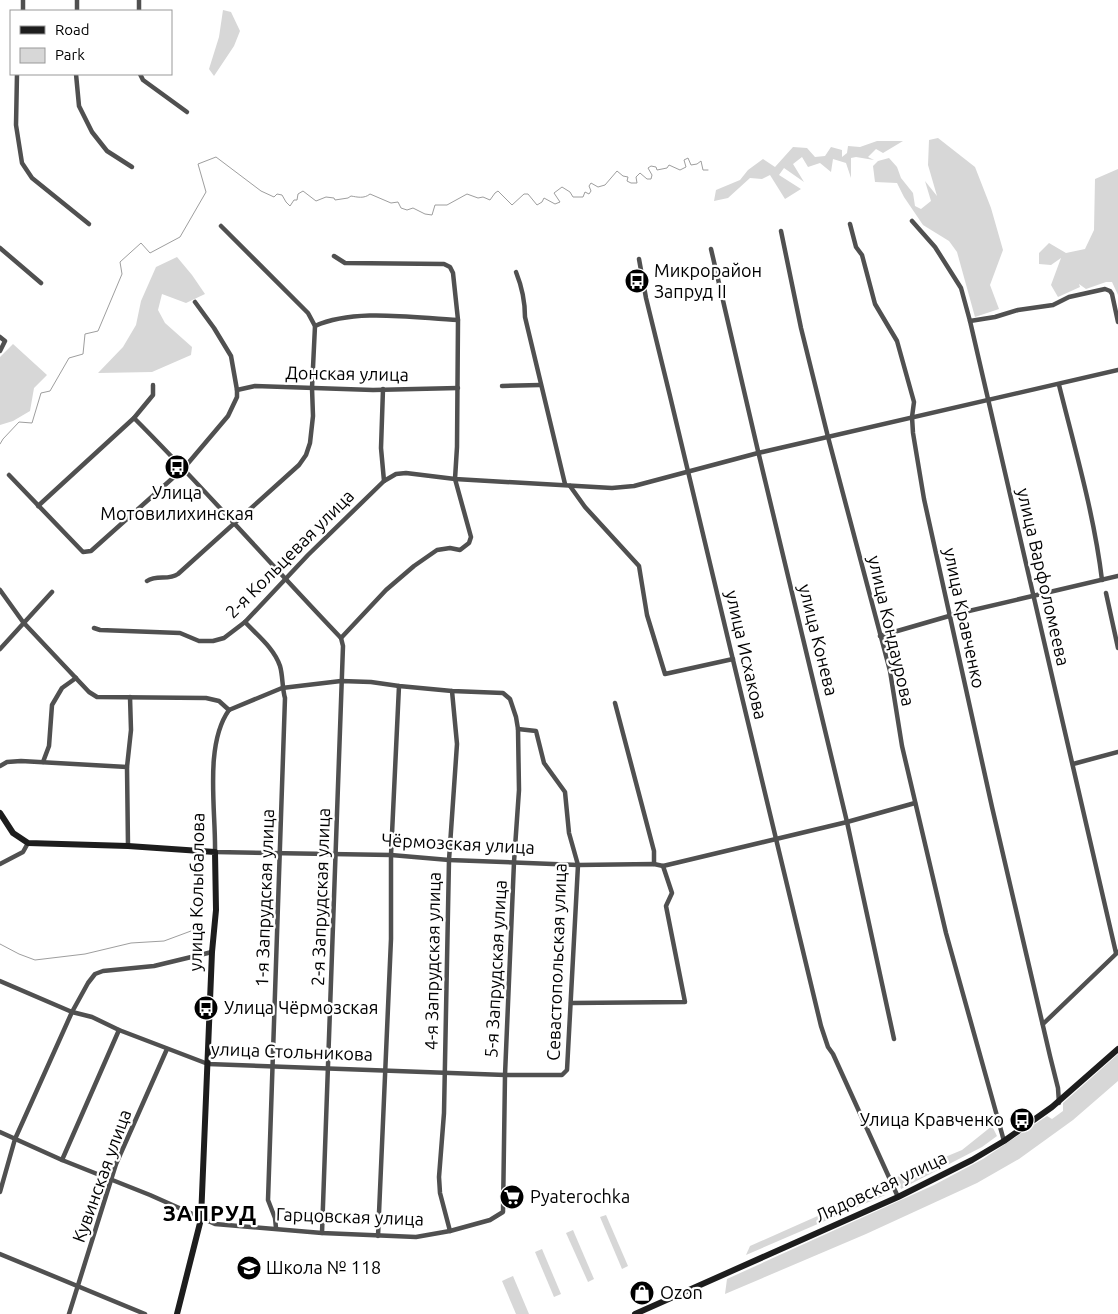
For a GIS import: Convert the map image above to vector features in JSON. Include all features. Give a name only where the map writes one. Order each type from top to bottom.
[{"type":"street","points":[[17,75],[16,125],[22,163],[32,178],[89,224]]},
{"type":"street","points":[[76,75],[79,106],[92,132],[107,151],[132,167]]},
{"type":"street","points":[[140,75],[143,80],[187,112]]},
{"type":"street","name":"улица Варфоломеева","points":[[912,221],[935,247],[961,288],[1117,952]]},
{"type":"street","name":"улица Кравченко","points":[[850,224],[856,247],[862,255],[875,304],[897,341],[914,402],[912,417],[924,499],[939,562],[949,616],[1058,1088],[1059,1102]]},
{"type":"street","points":[[147,581],[152,578],[168,579],[178,574],[298,465],[306,455],[310,443],[313,416],[312,388],[315,326],[308,313],[221,226]]},
{"type":"street","name":"улица Кондаурова","points":[[781,231],[801,328],[828,437],[890,671],[902,746],[946,933],[1004,1141]]},
{"type":"street","points":[[0,248],[42,283]]},
{"type":"street","name":"улица Конева","points":[[711,249],[847,822],[894,1039]]},
{"type":"street","points":[[134,418],[184,468],[341,638],[386,590],[414,566],[437,550],[450,548],[460,550],[469,543],[471,537],[456,479],[458,320],[454,273],[450,267],[444,264],[345,263],[334,256]]},
{"type":"street","name":"улица Исхакова","points":[[638,259],[656,341],[821,1026],[828,1048],[833,1054],[898,1197]]},
{"type":"street","points":[[516,272],[522,286],[525,316],[540,385],[567,485],[639,566],[647,615],[665,674],[733,659]]},
{"type":"street","points":[[970,321],[995,317],[1018,310],[1053,305],[1069,297],[1104,289],[1112,294],[1118,322]]},
{"type":"street","points":[[9,475],[83,552],[91,551],[184,468],[228,416],[237,397],[231,356],[195,302]]},
{"type":"street","points":[[315,326],[326,321],[354,316],[458,320]]},
{"type":"street","points":[[0,337],[5,341],[0,351]]},
{"type":"street","points":[[383,389],[381,448],[384,480],[396,474],[406,473],[456,479],[612,488],[634,486],[758,453],[912,417],[988,402],[1118,370]]},
{"type":"street","points":[[38,506],[134,418],[153,395],[153,385]]},
{"type":"street","points":[[502,386],[540,385]]},
{"type":"street","points":[[1058,385],[1087,499],[1102,580]]},
{"type":"street","name":"Донская улица","points":[[237,390],[255,386],[383,389],[458,388]]},
{"type":"street","name":"2-я Кольцевая улица","points":[[94,628],[100,630],[180,633],[199,641],[213,641],[224,638],[245,622],[384,480]]},
{"type":"street","points":[[880,636],[949,616],[1118,576]]},
{"type":"street","points":[[0,590],[23,622],[89,692],[97,697],[206,698],[218,701],[228,710],[282,688],[341,681],[370,682],[452,691]]},
{"type":"street","points":[[0,649],[52,592]]},
{"type":"street","points":[[1106,593],[1118,648]]},
{"type":"street","name":"1-я Запрудская улица","points":[[245,622],[273,651],[280,667],[285,698],[268,1200],[275,1218],[276,1228]]},
{"type":"street","name":"2-я Запрудская улица","points":[[322,1233],[342,701],[343,646],[341,638]]},
{"type":"street","points":[[43,762],[48,746],[52,705],[62,688],[76,678]]},
{"type":"street","points":[[378,1236],[391,939],[391,855],[399,686]]},
{"type":"street","name":"5-я Запрудская улица","points":[[452,691],[503,693],[510,699],[518,729],[519,790],[505,1075],[503,1212]]},
{"type":"street","name":"4-я Запрудская улица","points":[[450,1231],[440,1193],[439,1177],[444,1113],[449,860],[457,744],[452,691]]},
{"type":"street","points":[[128,846],[127,767],[131,730],[130,697]]},
{"type":"street","points":[[615,703],[654,851],[654,864]]},
{"type":"street","name":"улица Колыбалова","points":[[177,1314],[201,1219],[212,952],[216,910],[212,788],[214,756],[222,719],[228,710]]},
{"type":"street","name":"Севастопольская улица","points":[[518,729],[536,731],[544,764],[565,792],[569,833],[578,865],[574,905],[567,1070]]},
{"type":"street","points":[[1073,764],[1118,752]]},
{"type":"street","points":[[0,766],[7,762],[43,762],[127,767]]},
{"type":"street","name":"Чёрмозская улица","points":[[28,843],[128,846],[215,852],[391,855],[449,860],[578,865],[654,864],[663,866],[847,822],[915,803]]},
{"type":"street","points":[[0,813],[12,833],[28,843],[23,852],[0,864]]},
{"type":"street","points":[[571,1003],[685,1002],[666,906],[672,893],[663,866]]},
{"type":"street","points":[[0,1192],[15,1139],[72,1012],[95,974],[103,971],[154,966],[212,952]]},
{"type":"street","points":[[1043,1024],[1117,952]]},
{"type":"street","name":"улица Стольникова","points":[[0,981],[72,1012],[92,1017],[119,1030],[208,1064],[559,1076],[567,1070]]},
{"type":"street","points":[[62,1160],[119,1030]]},
{"type":"street","name":"Кувинская улица","points":[[69,1314],[116,1164],[167,1049]]},
{"type":"street","name":"Лядовская улица","points":[[635,1314],[943,1176],[1004,1141],[1059,1102],[1118,1050]]},
{"type":"street","name":"Гарцовская улица","points":[[0,1132],[215,1224],[322,1233],[416,1238],[490,1220],[503,1212]]},
{"type":"street","points":[[0,1254],[145,1314]]},
{"type":"green space","points":[[223,10],[231,12],[240,31],[234,46],[214,76],[209,69],[219,37]]},
{"type":"green space","points":[[938,138],[975,167],[991,208],[1003,250],[990,285],[999,309],[975,317],[957,252],[949,241],[923,225],[897,183],[875,182],[873,166],[878,161],[889,158],[897,167],[901,178],[913,193],[915,206],[921,209],[931,201],[925,181],[937,196],[928,165],[929,140]]},
{"type":"green space","points":[[877,141],[903,141],[883,153],[876,149],[868,157],[874,160],[851,158],[851,178],[846,163],[833,159],[831,172],[820,163],[808,167],[802,157],[793,164],[804,182],[784,168],[779,175],[801,189],[785,199],[770,175],[762,179],[750,178],[728,198],[714,201],[716,190],[740,180],[748,170],[763,159],[775,167],[793,147],[807,148],[815,157],[825,156],[831,147],[842,150],[842,157],[847,153],[848,146],[860,147]]},
{"type":"green space","points":[[1118,169],[1118,295],[1112,282],[1106,282],[1086,289],[1079,284],[1080,287],[1058,297],[1051,285],[1061,258],[1051,265],[1039,264],[1039,253],[1049,243],[1066,253],[1085,249],[1094,230],[1095,179]]},
{"type":"green space","points":[[177,257],[205,294],[186,303],[162,294],[158,310],[165,323],[192,347],[191,355],[152,372],[98,373],[123,347],[136,325],[141,301],[156,267]]},
{"type":"green space","points":[[13,344],[47,375],[34,388],[30,411],[13,421],[0,425],[0,357]]},
{"type":"green space","points":[[1118,1054],[1118,1081],[1073,1120],[1019,1159],[977,1183],[866,1234],[725,1294],[727,1279],[934,1185],[983,1159],[1047,1116],[1052,1119],[1063,1111],[1063,1103]]},
{"type":"green space","points":[[992,1126],[997,1136],[982,1147],[901,1189],[897,1177],[962,1150]]},
{"type":"green space","points":[[867,1194],[885,1195],[746,1255],[750,1246]]},
{"type":"green space","points":[[606,1215],[628,1266],[622,1269],[600,1217]]},
{"type":"green space","points":[[573,1230],[594,1279],[588,1282],[566,1233]]},
{"type":"green space","points":[[542,1249],[561,1294],[554,1297],[535,1252]]},
{"type":"green space","points":[[513,1276],[529,1314],[516,1314],[502,1281]]},
{"type":"waterway","points":[[0,444],[19,422],[32,423],[41,393],[50,391],[69,358],[83,354],[85,334],[98,331],[122,274],[120,262],[141,243],[150,253],[180,237],[206,192],[198,164],[216,157],[261,191],[274,197],[277,194],[282,195],[290,206],[294,200],[297,200],[298,194],[303,191],[316,201],[326,197],[334,198],[335,200],[351,196],[363,197],[370,194],[391,203],[398,202],[401,208],[407,210],[413,208],[432,215],[435,205],[447,205],[467,194],[490,200],[498,191],[512,205],[524,194],[528,194],[537,205],[544,198],[555,204],[560,202],[554,193],[562,187],[570,192],[573,197],[583,197],[585,192],[589,194],[591,191],[589,186],[591,183],[598,187],[605,185],[617,171],[623,176],[628,177],[627,181],[637,183],[636,177],[640,173],[647,179],[651,179],[652,175],[648,168],[651,166],[656,167],[657,170],[667,168],[669,165],[680,170],[686,167],[684,160],[688,158],[691,165],[701,161],[703,170],[708,170]]},
{"type":"waterway","points":[[0,944],[35,960],[85,954],[131,943],[164,941],[191,931]]},
{"type":"place","name":"Микрорайон Запруд II","points":[[637,281]]},
{"type":"place","name":"Улица Мотовилихинская","points":[[177,467]]},
{"type":"place","name":"Улица Чёрмозская","points":[[206,1008]]},
{"type":"place","name":"Улица Кравченко","points":[[1022,1120]]},
{"type":"place","name":"Pyaterochka","points":[[512,1197]]},
{"type":"place","name":"Школа № 118","points":[[249,1268]]},
{"type":"place","name":"Ozon","points":[[642,1293]]},
{"type":"district","name":"ЗАПРУД","points":[[210,1213]]}]
